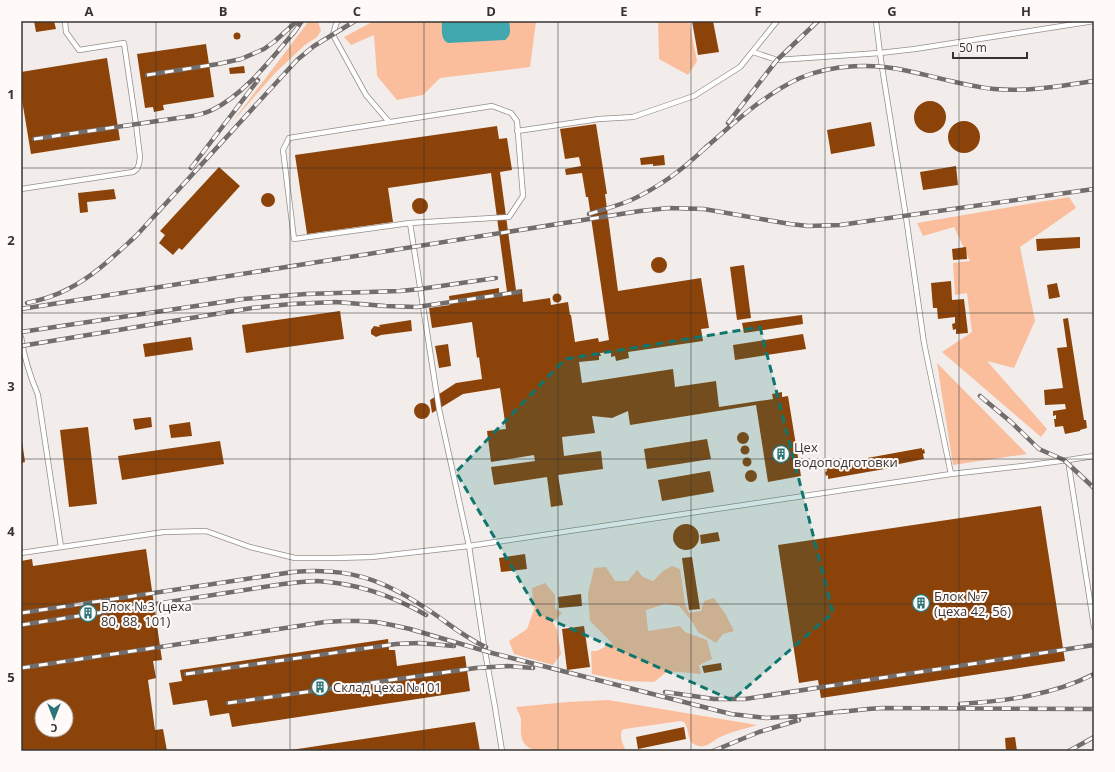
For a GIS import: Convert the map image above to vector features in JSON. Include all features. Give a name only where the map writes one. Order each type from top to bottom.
[{"type":"lane","points":[[21,189],[133,172],[137,169],[139,164],[140,157],[136,124],[124,43],[79,50],[66,32],[65,21]]},
{"type":"lane","points":[[338,21],[333,34],[366,95],[389,122]]},
{"type":"lane","points":[[517,132],[599,118],[633,117],[694,96],[740,67],[777,21]]},
{"type":"lane","points":[[876,21],[924,343],[951,474]]},
{"type":"lane","points":[[753,52],[777,60],[880,53],[915,49],[1094,21]]},
{"type":"lane","points":[[492,106],[512,113],[516,121],[523,196],[509,217],[410,223],[294,238],[283,150],[289,138],[389,122],[492,106]]},
{"type":"lane","points":[[410,223],[438,409],[468,546],[502,751]]},
{"type":"lane","points":[[21,336],[31,381],[38,395],[61,547]]},
{"type":"lane","points":[[21,553],[164,532],[206,532],[250,547],[295,558],[372,557],[468,546],[951,474],[1094,456]]},
{"type":"lane","points":[[1068,460],[1094,627]]},
{"type":"highlighted area","points":[[760,327],[833,613],[732,700],[540,615],[456,472],[565,359]]},
{"type":"shaded area","points":[[309,21],[318,21],[321,31],[317,37],[305,45],[276,72],[233,121]]},
{"type":"shaded area","points":[[374,21],[536,21],[530,67],[440,78],[423,95],[397,100],[377,76],[374,35],[351,45],[344,37]]},
{"type":"shaded area","points":[[658,21],[689,21],[697,61],[688,75],[659,59]]},
{"type":"shaded area","points":[[1069,197],[1076,208],[1020,247],[1035,321],[1014,368],[987,361],[1047,429],[1041,437],[942,352],[972,332],[967,293],[955,295],[953,263],[970,261],[954,227],[923,236],[917,223]]},
{"type":"shaded area","points":[[937,363],[1027,454],[953,465]]},
{"type":"shaded area","points":[[672,566],[680,569],[685,604],[689,613],[701,611],[704,601],[714,598],[726,615],[734,631],[723,634],[716,643],[698,632],[691,620],[679,606],[665,604],[646,610],[648,631],[680,626],[685,632],[707,640],[712,659],[699,665],[701,674],[668,671],[654,682],[625,681],[592,674],[591,651],[597,651],[612,643],[590,621],[588,594],[594,568],[606,567],[615,581],[628,581],[637,570],[643,577],[653,581],[663,571]]},
{"type":"shaded area","points":[[545,583],[555,595],[555,608],[562,613],[553,622],[557,630],[561,654],[553,665],[514,654],[509,641],[527,629],[534,610],[532,588]]},
{"type":"shaded area","points":[[608,700],[757,725],[727,734],[708,745],[702,746],[692,743],[689,738],[686,724],[680,721],[622,730],[621,738],[626,751],[534,751],[526,746],[523,741],[521,733],[521,719],[516,707]]},
{"type":"water","points":[[442,21],[509,21],[510,34],[505,40],[448,43],[445,41],[443,36]]},
{"type":"building","points":[[34,21],[54,21],[56,29],[36,32]]},
{"type":"building","points":[[692,21],[713,21],[719,52],[698,55]]},
{"type":"building","points":[[237,32],[240,33],[240,39],[237,40],[234,39],[233,36],[234,33]]},
{"type":"building","points":[[206,44],[214,97],[163,105],[164,110],[154,112],[153,107],[145,108],[137,54]]},
{"type":"building","points":[[107,58],[120,140],[31,154],[21,94],[21,72]]},
{"type":"building","points":[[244,66],[245,73],[230,74],[229,68]]},
{"type":"building","points":[[927,101],[933,101],[943,108],[946,117],[945,123],[939,130],[933,133],[927,133],[917,126],[914,120],[914,114],[921,104]]},
{"type":"building","points":[[961,121],[967,121],[976,125],[980,137],[976,149],[967,153],[961,153],[952,149],[948,140],[948,134],[952,125]]},
{"type":"building","points":[[871,122],[875,146],[831,154],[827,130]]},
{"type":"building","points":[[596,124],[607,194],[605,194],[618,291],[701,278],[709,328],[701,329],[703,341],[628,352],[629,358],[616,361],[615,356],[611,357],[611,352],[600,353],[601,356],[599,356],[599,360],[579,362],[582,383],[673,369],[675,387],[716,381],[719,407],[773,399],[772,394],[782,392],[782,397],[788,396],[801,476],[768,482],[756,405],[630,425],[628,411],[612,418],[592,416],[595,433],[562,437],[564,456],[601,451],[603,469],[558,475],[563,505],[551,507],[547,477],[494,485],[491,467],[535,461],[534,455],[491,462],[487,431],[506,429],[500,388],[463,394],[432,413],[430,400],[456,383],[482,379],[479,357],[477,358],[472,322],[432,328],[429,308],[450,305],[449,296],[499,288],[499,293],[507,292],[491,173],[388,188],[393,222],[307,234],[295,155],[497,126],[499,139],[507,138],[512,170],[500,172],[516,290],[522,289],[523,302],[550,298],[551,305],[568,302],[575,342],[598,338],[599,342],[609,340],[588,197],[586,197],[582,173],[566,175],[565,169],[581,166],[579,157],[565,159],[560,129]]},
{"type":"building","points":[[664,155],[665,165],[641,165],[640,158]]},
{"type":"building","points":[[956,166],[958,185],[923,190],[920,172]]},
{"type":"building","points":[[219,167],[240,186],[182,250],[179,248],[173,255],[159,243],[165,235],[160,231]]},
{"type":"building","points":[[114,189],[116,199],[87,202],[88,212],[80,213],[78,193]]},
{"type":"building","points":[[265,193],[271,193],[275,197],[275,203],[271,207],[265,207],[261,203],[261,197]]},
{"type":"building","points":[[420,198],[427,203],[428,206],[423,213],[420,214],[413,209],[412,206],[417,199]]},
{"type":"building","points":[[1080,237],[1080,248],[1037,251],[1036,239]]},
{"type":"building","points":[[966,247],[967,259],[953,260],[952,249]]},
{"type":"building","points":[[659,257],[666,262],[667,265],[662,272],[659,273],[652,268],[651,265],[656,258]]},
{"type":"building","points":[[744,265],[751,318],[737,320],[730,267]]},
{"type":"building","points":[[951,281],[952,300],[964,299],[968,333],[956,334],[956,329],[953,330],[952,324],[955,323],[955,317],[938,319],[937,308],[933,308],[931,283]]},
{"type":"building","points":[[1057,283],[1060,297],[1049,299],[1047,285]]},
{"type":"building","points":[[557,293],[562,298],[557,303],[552,298]]},
{"type":"building","points":[[340,311],[344,339],[246,353],[242,325]]},
{"type":"building","points":[[802,315],[803,324],[744,333],[742,323]]},
{"type":"building","points":[[1068,318],[1084,420],[1086,420],[1087,428],[1065,434],[1063,426],[1055,427],[1054,419],[1056,419],[1056,415],[1053,416],[1053,411],[1066,409],[1065,404],[1045,405],[1044,390],[1063,388],[1057,348],[1067,347],[1063,319]]},
{"type":"building","points":[[411,320],[412,331],[376,337],[371,334],[371,330],[374,326],[380,327],[379,325]]},
{"type":"building","points":[[803,334],[806,349],[735,360],[733,345]]},
{"type":"building","points":[[191,337],[193,350],[145,357],[143,344]]},
{"type":"building","points":[[448,344],[451,366],[439,368],[435,346]]},
{"type":"building","points":[[422,403],[428,405],[430,411],[428,417],[422,419],[416,417],[414,411],[416,405]]},
{"type":"building","points":[[151,417],[152,427],[135,430],[133,419]]},
{"type":"building","points":[[190,422],[192,436],[171,438],[169,425]]},
{"type":"building","points":[[88,427],[97,504],[69,507],[60,430]]},
{"type":"building","points":[[741,432],[745,432],[749,438],[745,444],[741,444],[737,440],[737,436]]},
{"type":"building","points":[[707,439],[711,459],[647,469],[644,449]]},
{"type":"building","points":[[21,441],[25,462],[21,463]]},
{"type":"building","points":[[220,441],[224,464],[122,480],[118,456]]},
{"type":"building","points":[[745,445],[750,450],[745,455],[740,450]]},
{"type":"building","points":[[922,448],[922,450],[924,449],[925,453],[923,454],[924,459],[889,466],[890,468],[828,479],[828,475],[826,476],[826,468],[829,468],[829,465]]},
{"type":"building","points":[[747,457],[752,462],[747,467],[742,462]]},
{"type":"building","points":[[816,461],[819,461],[819,466],[816,467]]},
{"type":"building","points":[[749,470],[753,470],[757,476],[753,482],[749,482],[745,478],[745,474]]},
{"type":"building","points":[[710,471],[714,492],[662,501],[658,480]]},
{"type":"building","name":"Блок №7 (цеха 42, 56)","points":[[1041,506],[1065,661],[821,698],[818,680],[799,683],[778,545]]},
{"type":"building","points":[[686,524],[695,528],[699,537],[695,546],[686,550],[677,546],[673,537],[677,528]]},
{"type":"building","points":[[718,532],[720,541],[701,544],[700,535]]},
{"type":"building","name":"Блок №3 (цеха 80, 88, 101)","points":[[146,549],[162,660],[153,661],[156,678],[148,680],[155,730],[163,729],[167,751],[21,751],[21,561],[32,559],[33,566]]},
{"type":"building","points":[[525,554],[527,569],[501,572],[499,558]]},
{"type":"building","points":[[692,557],[700,609],[689,610],[682,558]]},
{"type":"building","points":[[581,594],[582,606],[559,608],[558,597]]},
{"type":"building","points":[[584,626],[590,667],[567,670],[562,629]]},
{"type":"building","name":"Склад цеха №101","points":[[388,639],[389,650],[395,650],[397,666],[465,656],[470,691],[232,727],[229,713],[210,716],[207,700],[173,705],[169,683],[182,681],[180,670]]},
{"type":"building","points":[[721,663],[722,670],[704,673],[702,666]]},
{"type":"building","points":[[475,722],[480,751],[291,751],[291,750]]},
{"type":"building","points":[[684,727],[686,739],[638,749],[636,737]]},
{"type":"building","points":[[1015,737],[1017,751],[1006,751],[1005,738]]},
{"type":"railway","points":[[293,34],[302,21]]},
{"type":"railway","points":[[27,303],[48,298],[78,284],[112,258],[136,236],[297,60],[314,46],[355,21]]},
{"type":"railway","points":[[728,123],[777,60],[818,21]]},
{"type":"railway","points":[[147,75],[241,59],[264,49],[296,22]]},
{"type":"railway","points":[[34,139],[202,114],[236,95],[257,75],[295,31]]},
{"type":"railway","points":[[703,150],[737,120],[773,93],[800,78],[826,70],[854,66],[895,68],[972,86],[1007,90],[1044,88],[1094,81]]},
{"type":"railway","points":[[191,168],[258,80]]},
{"type":"railway","points":[[589,214],[629,201],[661,184],[690,162],[707,146]]},
{"type":"railway","points":[[21,309],[640,211],[669,208],[704,209],[790,224],[808,226],[840,225],[1094,189]]},
{"type":"railway","points":[[21,332],[243,299],[306,294],[400,291],[496,278]]},
{"type":"railway","points":[[21,346],[252,308],[291,304],[336,302],[417,307],[519,292]]},
{"type":"railway","points":[[980,396],[1011,422],[1039,449],[1064,460],[1094,488]]},
{"type":"railway","points":[[21,613],[293,572],[331,571],[364,577],[395,590],[427,609],[456,630],[486,647]]},
{"type":"railway","points":[[21,625],[283,584],[313,581],[346,584],[374,592],[401,602],[426,615]]},
{"type":"railway","points":[[21,668],[325,622],[359,621],[376,622],[410,629],[492,653],[731,714],[766,718],[846,711]]},
{"type":"railway","points":[[186,674],[396,644],[419,643],[454,646]]},
{"type":"railway","points":[[665,692],[714,699],[745,699],[1094,645]]},
{"type":"railway","points":[[228,703],[476,668],[508,666],[533,668]]},
{"type":"railway","points":[[960,704],[1029,696],[1062,687],[1094,674]]},
{"type":"railway","points":[[840,712],[882,708],[1094,709]]},
{"type":"railway","points":[[713,751],[759,732],[799,720]]},
{"type":"railway","points":[[1069,751],[1094,737]]},
{"type":"place","name":"Цех водоподготовки","points":[[781,454]]},
{"type":"place","name":"Блок №7 (цеха 42, 56)","points":[[921,603]]},
{"type":"place","name":"Блок №3 (цеха 80, 88, 101)","points":[[88,613]]},
{"type":"place","name":"Склад цеха №101","points":[[320,687]]}]
